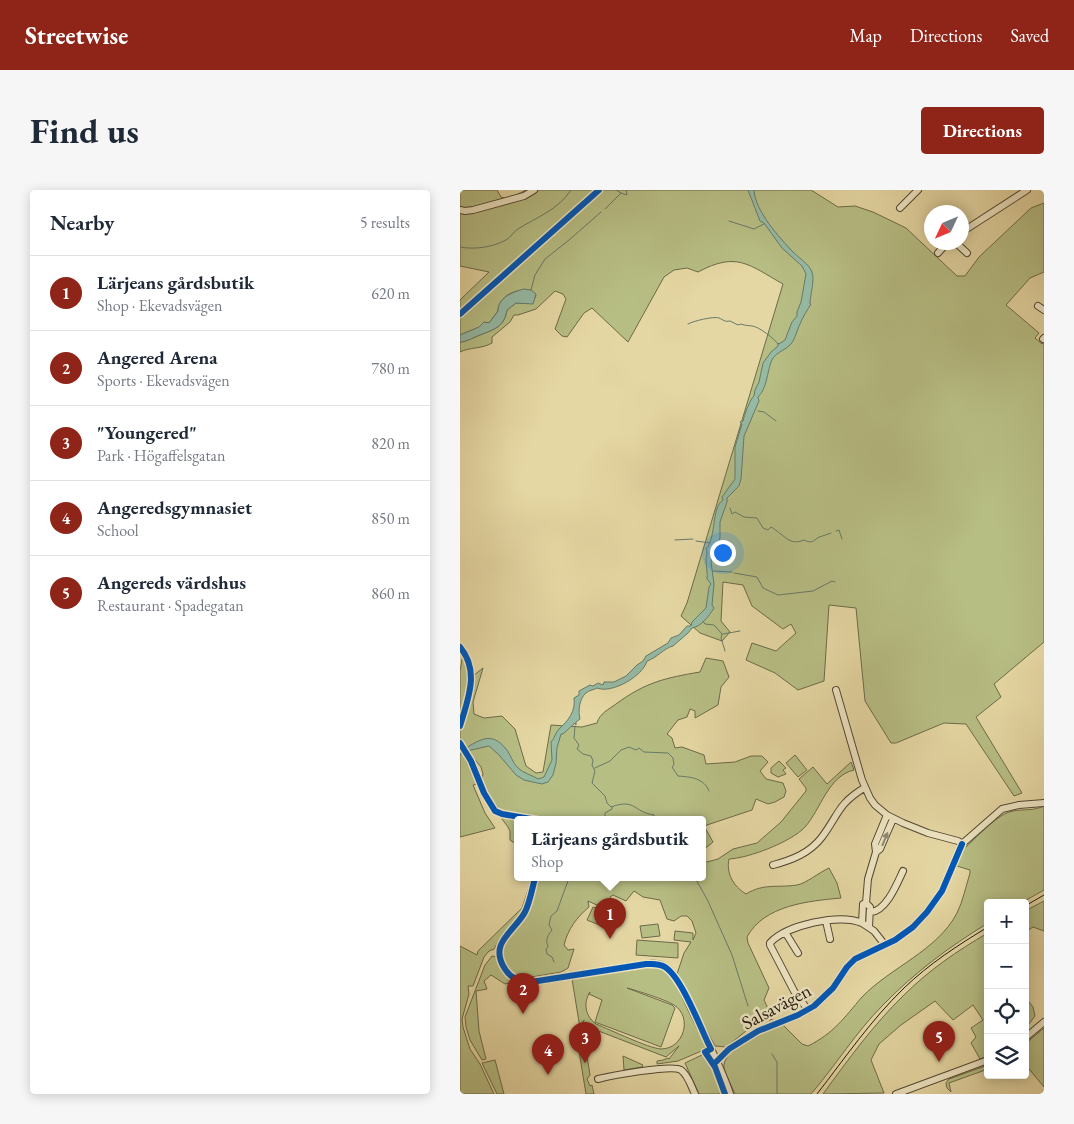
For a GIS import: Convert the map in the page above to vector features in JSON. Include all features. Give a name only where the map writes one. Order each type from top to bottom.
[{"type":"street","points":[[460,210],[473,210],[524,196],[534,190]]},
{"type":"street","points":[[900,208],[918,190]]},
{"type":"street","points":[[969,227],[1026,190]]},
{"type":"street","points":[[938,253],[941,250]]},
{"type":"street","points":[[963,250],[966,253]]},
{"type":"street","points":[[1038,306],[1044,310]]},
{"type":"street","points":[[836,690],[864,788],[873,802],[890,817],[920,830],[958,841],[962,844],[1002,809],[1044,802]]},
{"type":"street","points":[[773,865],[795,858],[810,849],[821,838],[843,804],[864,788]]},
{"type":"street","points":[[862,923],[863,904],[866,903],[868,879],[890,817]]},
{"type":"street","name":"Salsavägen","points":[[716,1062],[729,1049],[758,1031],[808,1010],[833,988],[847,967],[855,959],[885,945],[913,926],[934,903],[945,885],[962,844]]},
{"type":"street","points":[[870,912],[881,909],[903,872]]},
{"type":"street","points":[[866,903],[870,907],[869,927]]},
{"type":"street","points":[[808,1010],[794,991],[770,945],[772,941],[786,932],[804,926],[845,919],[857,921],[869,927],[885,945]]},
{"type":"street","points":[[826,921],[830,939]]},
{"type":"street","points":[[786,932],[798,952]]},
{"type":"street","points":[[523,982],[654,964],[663,966],[677,979],[730,1094]]},
{"type":"street","points":[[1029,1035],[1044,1022]]},
{"type":"street","points":[[896,1094],[984,1061]]},
{"type":"street","points":[[598,1079],[663,1068],[676,1068],[686,1076],[695,1094]]},
{"type":"green space","points":[[460,190],[497,190],[501,197],[508,199],[526,190],[811,190],[838,207],[855,206],[873,212],[906,228],[924,245],[924,250],[929,250],[957,276],[965,276],[979,257],[1031,208],[1044,203],[1044,272],[1030,278],[1006,305],[1039,333],[1035,338],[1042,344],[1044,342],[1044,642],[994,684],[1001,697],[976,717],[1022,793],[1014,796],[966,724],[944,723],[896,743],[891,743],[865,701],[856,608],[829,605],[824,681],[798,690],[775,673],[746,660],[752,643],[776,651],[796,633],[791,624],[783,629],[752,606],[743,585],[723,582],[721,621],[730,632],[722,641],[700,633],[681,616],[687,603],[783,284],[761,271],[742,263],[723,262],[698,272],[687,268],[674,270],[664,277],[628,342],[592,308],[584,313],[567,337],[562,336],[555,329],[566,299],[563,294],[555,291],[536,309],[514,315],[510,322],[492,337],[492,343],[460,352],[460,342],[496,328],[503,321],[507,310],[516,303],[523,303],[535,298],[536,295],[525,290],[512,292],[502,300],[498,311],[489,323],[484,322],[480,327],[460,335],[460,300],[489,272],[460,266]]},
{"type":"green space","points":[[463,654],[469,679],[483,668],[473,702],[474,714],[484,718],[502,716],[515,729],[526,766],[536,773],[543,772],[551,725],[582,727],[597,723],[602,714],[607,710],[647,686],[676,676],[700,672],[706,658],[723,661],[729,677],[721,687],[718,705],[695,718],[695,711],[690,709],[687,717],[678,720],[667,734],[672,738],[675,748],[682,747],[704,755],[706,764],[735,762],[751,756],[762,756],[768,762],[760,771],[766,779],[783,783],[786,791],[784,797],[768,804],[756,799],[752,810],[706,825],[706,816],[514,816],[514,843],[510,840],[510,831],[502,819],[497,806],[487,795],[483,786],[481,767],[471,755],[465,758],[477,784],[473,785],[485,813],[495,828],[460,837],[460,671]]},
{"type":"green space","points":[[795,755],[807,770],[798,777],[786,763]]},
{"type":"green space","points":[[779,761],[786,768],[783,770],[786,774],[778,777],[771,773],[771,768]]},
{"type":"green space","points":[[851,762],[854,770],[845,773],[831,786],[811,820],[799,833],[769,848],[747,856],[729,859],[728,864],[732,879],[737,887],[746,894],[759,888],[800,884],[829,868],[837,883],[841,898],[802,903],[776,911],[755,926],[747,937],[769,988],[764,1000],[773,1019],[751,1027],[726,1047],[715,1046],[677,974],[684,953],[691,942],[674,940],[675,931],[693,933],[693,940],[696,933],[692,921],[687,916],[681,916],[674,921],[667,919],[660,900],[643,897],[634,891],[626,901],[613,895],[610,897],[612,901],[610,911],[588,901],[589,907],[574,924],[566,939],[564,945],[568,950],[574,949],[568,968],[561,972],[520,979],[511,974],[504,967],[500,953],[503,943],[513,928],[510,926],[494,949],[489,951],[484,957],[473,986],[468,986],[469,994],[462,1019],[470,1049],[480,1064],[494,1094],[460,1094],[460,946],[477,955],[478,951],[522,908],[531,881],[706,881],[706,862],[718,859],[733,849],[757,843],[781,822],[806,791],[806,788],[799,779],[813,767],[827,784]]},
{"type":"green space","points":[[1044,806],[1044,890],[1028,899],[984,899],[984,926],[933,961],[895,993],[873,1015],[811,1094],[735,1094],[724,1068],[725,1061],[737,1047],[782,1024],[802,1044],[808,1046],[825,1036],[874,986],[926,948],[948,926],[957,913],[970,873],[970,870],[957,866],[963,846],[966,847],[1001,816],[1017,810],[1036,809]]},
{"type":"green space","points":[[706,830],[713,842],[706,848]]},
{"type":"green space","points":[[1044,901],[1044,931],[1033,927],[1029,930],[1029,909]]},
{"type":"green space","points":[[593,907],[608,913],[602,926],[587,920]]},
{"type":"green space","points":[[658,924],[660,936],[642,938],[640,926]]},
{"type":"green space","points":[[984,935],[984,1058],[980,1059],[971,1043],[976,1037],[971,1028],[983,1020],[973,1005],[953,1020],[935,1001],[901,1025],[879,1044],[871,1060],[884,1093],[823,1094],[851,1056],[893,1006],[923,978],[966,946]]},
{"type":"green space","points":[[637,940],[678,943],[678,958],[636,955]]},
{"type":"green space","points":[[492,956],[497,957],[504,971],[516,980],[515,982],[505,984],[491,975],[484,981],[487,989],[476,991],[479,1031],[486,1059],[482,1060],[470,1040],[465,1017],[485,965]]},
{"type":"green space","points":[[654,966],[662,968],[675,979],[707,1047],[678,1061],[657,1064],[657,1061],[669,1059],[679,1046],[666,1057],[583,1025],[584,1020],[581,1024],[584,1032],[581,1034],[572,979]],"holes":[[[627,988],[651,995],[674,1005],[680,1010],[683,1017],[683,1032],[675,1044],[669,1048],[655,1048],[596,1024],[589,1017],[586,1009],[586,1001],[589,994],[602,1000],[595,1022],[661,1047],[675,1008],[672,1005]]]},
{"type":"green space","points":[[1029,1002],[1033,1007],[1035,1016],[1029,1024]]},
{"type":"green space","points":[[1044,1028],[1044,1087],[1029,1069],[1029,1041]]},
{"type":"green space","points":[[586,1050],[590,1075],[587,1079],[590,1086],[592,1085],[594,1094],[586,1094],[579,1051]]},
{"type":"green space","points":[[704,1054],[711,1063],[724,1094],[699,1094],[685,1063]]},
{"type":"green space","points":[[623,1056],[643,1065],[642,1067],[624,1070]]},
{"type":"green space","points":[[495,1060],[504,1094],[497,1094],[482,1063]]},
{"type":"green space","points":[[984,1066],[984,1070],[949,1083],[951,1092],[947,1088],[946,1083],[949,1079]]},
{"type":"shaded area","points":[[748,190],[754,190],[755,198],[763,215],[787,246],[811,269],[813,283],[811,304],[802,319],[792,343],[772,359],[765,385],[758,397],[759,401],[744,436],[741,479],[739,486],[727,498],[720,522],[720,538],[711,562],[714,584],[712,605],[714,608],[702,623],[692,628],[673,646],[647,661],[640,672],[633,678],[618,686],[603,689],[597,688],[586,693],[580,705],[580,719],[576,722],[576,725],[575,723],[561,734],[553,775],[548,782],[542,784],[524,780],[516,775],[489,746],[471,750],[460,755],[460,751],[478,741],[489,738],[500,743],[506,749],[520,770],[538,779],[544,777],[552,760],[551,742],[571,715],[574,707],[574,698],[579,695],[579,691],[590,685],[593,686],[598,683],[603,685],[604,682],[614,682],[626,676],[646,656],[668,643],[671,638],[679,635],[687,626],[691,626],[692,622],[706,608],[711,584],[707,579],[706,549],[712,537],[719,504],[735,479],[735,447],[742,424],[740,422],[743,421],[754,396],[763,363],[778,346],[778,343],[785,340],[792,322],[797,316],[806,274],[802,266],[782,248],[764,223],[760,221]]},
{"type":"shaded area","points":[[524,289],[531,290],[536,294],[533,304],[516,303],[507,310],[503,321],[496,328],[460,342],[460,335],[479,327],[484,322],[489,323],[498,311],[500,302],[506,296]]},
{"type":"waterway","points":[[460,247],[484,247],[506,240],[518,229],[554,208],[571,190]]},
{"type":"waterway","points":[[616,190],[621,193]]},
{"type":"waterway","points":[[605,209],[621,193],[627,195],[626,190]]},
{"type":"waterway","points":[[531,290],[535,275],[545,259],[601,212]]},
{"type":"waterway","points":[[729,221],[754,229],[764,224]]},
{"type":"waterway","points":[[688,324],[703,319],[719,318],[738,325],[758,328],[778,344]]},
{"type":"waterway","points":[[758,411],[764,412],[776,421]]},
{"type":"waterway","points":[[730,508],[732,514],[735,512],[744,517],[757,518],[763,528],[768,530],[771,527],[795,542],[804,540],[811,542],[831,533]]},
{"type":"waterway","points":[[836,531],[839,530],[842,539]]},
{"type":"waterway","points":[[675,540],[693,539]]},
{"type":"waterway","points":[[696,541],[710,543]]},
{"type":"waterway","points":[[713,571],[732,572]]},
{"type":"waterway","points":[[734,573],[757,577],[763,588],[778,595],[813,591],[832,581],[835,582]]},
{"type":"waterway","points":[[703,621],[705,624],[714,625],[722,634]]},
{"type":"waterway","points":[[723,634],[740,631]]},
{"type":"waterway","points":[[722,634],[721,638],[725,651]]},
{"type":"waterway","points":[[575,726],[574,738],[579,745],[577,749],[583,754],[591,756],[595,771],[592,783],[605,796],[607,803],[611,807],[625,804],[630,805],[654,816]]},
{"type":"waterway","points":[[595,768],[610,761],[621,750],[629,747],[636,750],[639,748],[644,752],[668,753],[673,758],[674,765],[672,767],[678,776],[700,781],[704,783],[709,791]]},
{"type":"waterway","points":[[605,816],[605,813],[612,809],[612,807]]},
{"type":"waterway","points":[[554,962],[546,950],[548,946],[547,938],[552,930],[549,925],[551,916],[557,911],[568,881]]},
{"type":"waterway","points":[[697,881],[707,899],[732,955],[748,1006]]},
{"type":"waterway","points":[[772,1054],[777,1062],[777,1094]]},
{"type":"tram line","points":[[1029,904],[1044,895]]},
{"type":"tram line","points":[[817,1094],[869,1026],[904,988],[944,955],[984,930]]},
{"type":"cycle path","points":[[460,314],[599,190]]},
{"type":"cycle path","points":[[460,647],[470,666],[471,675],[469,695],[460,726]]},
{"type":"cycle path","points":[[460,743],[471,761],[484,793],[495,811],[514,816]]},
{"type":"cycle path","points":[[716,1062],[729,1049],[758,1031],[798,1015],[814,1006],[833,988],[847,967],[855,959],[895,940],[913,927],[942,891],[962,844]]},
{"type":"cycle path","points":[[534,881],[525,912],[504,938],[501,945],[499,952],[507,972],[516,979],[531,982],[646,964],[656,964],[665,967],[677,980],[689,1002],[711,1049],[705,1052],[715,1067],[725,1094]]},
{"type":"place","name":"Lärjeans gårdsbutik","points":[[610,939]]},
{"type":"place","name":"Angered Arena","points":[[523,1014]]},
{"type":"place","name":"Angereds värdshus","points":[[939,1062]]},
{"type":"place","name":"\"Youngered\"","points":[[585,1063]]},
{"type":"place","name":"Angeredsgymnasiet","points":[[548,1075]]}]
